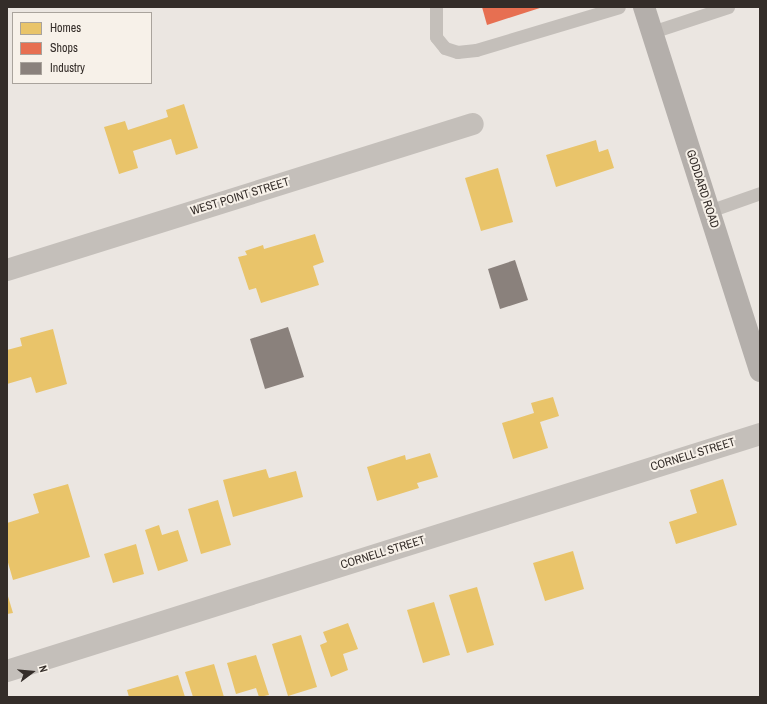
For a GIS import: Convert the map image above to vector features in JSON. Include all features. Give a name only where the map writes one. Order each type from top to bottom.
[{"type":"main road","name":"GODDARD ROAD","points":[[644,7],[760,371]]},
{"type":"street","name":"WEST POINT STREET","points":[[7,270],[473,124]]},
{"type":"street","name":"CORNELL STREET","points":[[7,671],[760,434]]},
{"type":"lane","points":[[436,7],[436,37],[445,48],[457,52],[476,50],[619,7]]},
{"type":"lane","points":[[652,32],[728,7]]},
{"type":"lane","points":[[709,211],[760,193]]},
{"type":"building: Homes","points":[[184,104],[198,148],[176,155],[171,139],[133,151],[138,168],[119,174],[104,127],[125,121],[128,130],[168,117],[166,110]]},
{"type":"building: Homes","points":[[596,140],[599,152],[608,149],[614,168],[556,187],[546,155]]},
{"type":"building: Homes","points":[[498,168],[513,222],[481,231],[465,178]]},
{"type":"building: Homes","points":[[315,234],[324,262],[313,266],[319,285],[261,303],[256,288],[249,290],[238,257],[247,255],[245,251],[263,245],[264,249]]},
{"type":"building: Homes","points":[[53,329],[67,384],[36,393],[31,377],[7,384],[7,350],[22,346],[20,338]]},
{"type":"building: Homes","points":[[553,397],[559,416],[540,422],[548,448],[513,459],[502,423],[534,413],[531,403]]},
{"type":"building: Homes","points":[[430,453],[438,477],[417,483],[419,488],[377,501],[367,467],[405,455],[406,460]]},
{"type":"building: Homes","points":[[266,469],[269,478],[296,471],[303,497],[233,517],[223,480]]},
{"type":"building: Homes","points":[[723,479],[737,525],[676,544],[669,522],[697,513],[690,490]]},
{"type":"building: Homes","points":[[68,484],[90,557],[13,580],[7,559],[7,523],[39,513],[33,494]]},
{"type":"building: Homes","points":[[218,500],[231,545],[201,554],[188,509]]},
{"type":"building: Homes","points":[[159,525],[162,535],[178,530],[188,561],[158,571],[145,530]]},
{"type":"building: Homes","points":[[136,544],[144,574],[113,583],[104,554]]},
{"type":"building: Homes","points":[[573,551],[584,589],[545,601],[533,563]]},
{"type":"building: Homes","points":[[477,587],[494,645],[467,653],[449,595]]},
{"type":"building: Homes","points":[[7,593],[13,613],[7,614]]},
{"type":"building: Homes","points":[[434,602],[450,655],[423,663],[407,610]]},
{"type":"building: Homes","points":[[348,623],[358,649],[343,654],[348,670],[331,677],[320,645],[327,642],[323,632]]},
{"type":"building: Homes","points":[[301,635],[317,687],[288,696],[272,644]]},
{"type":"building: Homes","points":[[256,655],[269,695],[259,697],[256,688],[236,694],[227,663]]},
{"type":"building: Homes","points":[[214,664],[224,697],[193,697],[185,672]]},
{"type":"building: Homes","points":[[178,675],[185,697],[129,697],[127,690]]},
{"type":"building: Shops","points":[[482,7],[543,7],[487,25]]},
{"type":"building: Industry","points":[[515,260],[528,300],[500,309],[488,269]]},
{"type":"building: Industry","points":[[288,327],[304,377],[265,389],[250,339]]}]
